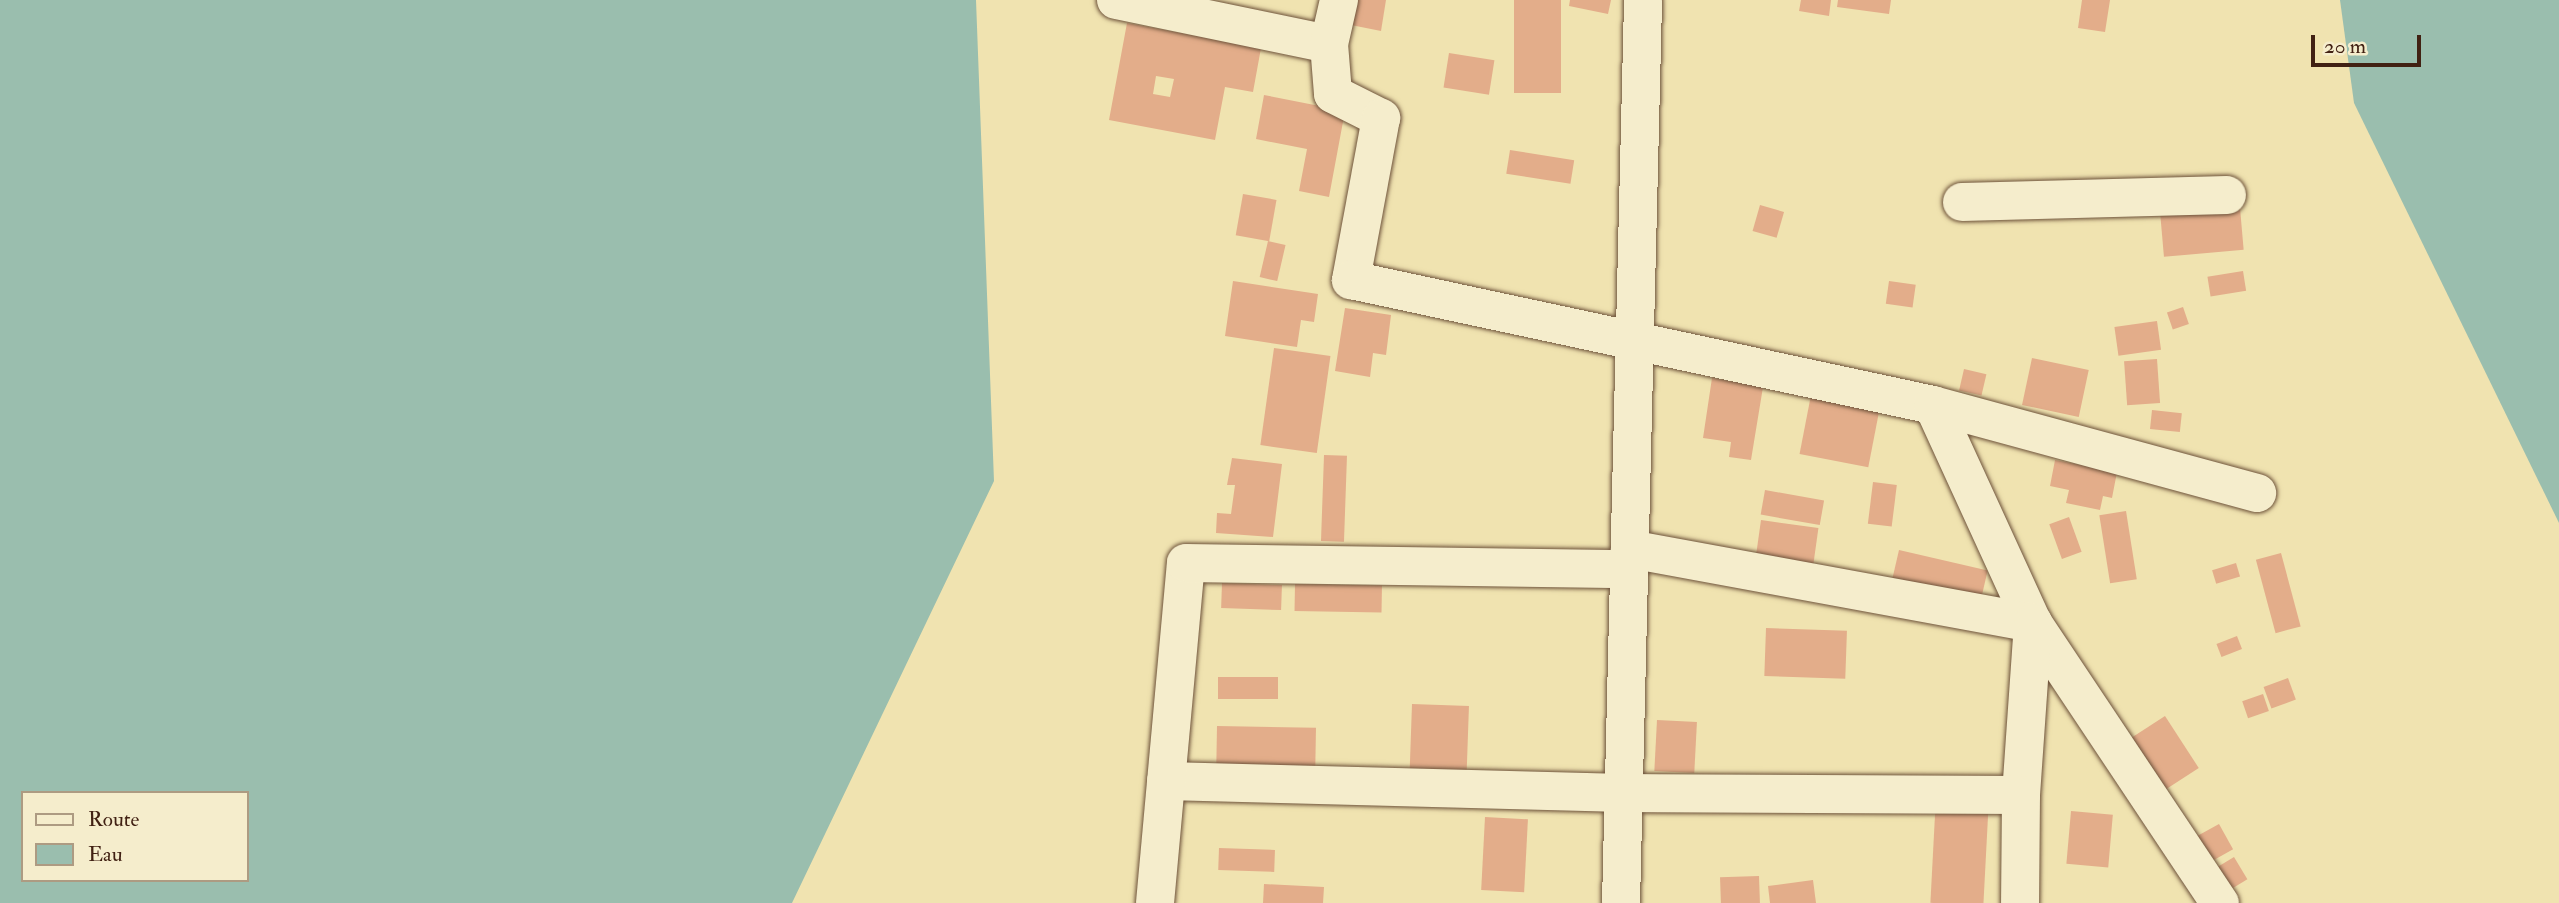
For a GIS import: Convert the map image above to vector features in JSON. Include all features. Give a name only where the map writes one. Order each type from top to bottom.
[{"type":"street","points":[[1116,0],[1329,44]]},
{"type":"street","points":[[1339,0],[1329,44],[1333,94],[1381,118],[1352,280],[1933,405],[2257,493]]},
{"type":"street","points":[[1621,903],[1643,0]]},
{"type":"street","points":[[1962,202],[2227,195]]},
{"type":"street","points":[[1933,405],[2033,623],[2220,903]]},
{"type":"street","points":[[1155,903],[1186,563],[1630,559],[2033,623]]},
{"type":"street","points":[[2020,903],[2021,795],[2033,623]]},
{"type":"street","points":[[1166,781],[1624,793],[2021,795]]},
{"type":"water","points":[[0,0],[976,0],[994,481],[792,903],[0,903]]},
{"type":"water","points":[[2340,0],[2559,0],[2559,523],[2354,103]]},
{"type":"building","points":[[1356,0],[1386,0],[1381,31],[1351,25]]},
{"type":"building","points":[[1514,0],[1561,0],[1561,93],[1514,93]]},
{"type":"building","points":[[1570,0],[1611,0],[1608,14],[1569,6]]},
{"type":"building","points":[[1801,0],[1831,0],[1829,16],[1799,11]]},
{"type":"building","points":[[1838,0],[1891,0],[1889,14],[1837,7]]},
{"type":"building","points":[[2082,0],[2110,0],[2105,32],[2078,28]]},
{"type":"building","points":[[1127,23],[1261,48],[1253,92],[1225,87],[1215,140],[1109,120]],"holes":[[[1156,76],[1174,79],[1170,97],[1153,94]]]},
{"type":"building","points":[[1449,53],[1494,60],[1489,95],[1444,88]]},
{"type":"building","points":[[1264,95],[1345,111],[1329,197],[1299,191],[1307,149],[1256,139]]},
{"type":"building","points":[[1510,150],[1574,160],[1570,184],[1506,174]]},
{"type":"building","points":[[1243,194],[1276,200],[1269,241],[1236,235]]},
{"type":"building","points":[[1760,205],[1784,212],[1777,238],[1753,231]]},
{"type":"building","points":[[2240,208],[2244,250],[2164,257],[2160,215]]},
{"type":"building","points":[[1268,241],[1286,245],[1277,281],[1260,277]]},
{"type":"building","points":[[2243,271],[2246,291],[2211,296],[2207,277]]},
{"type":"building","points":[[1233,281],[1318,294],[1314,322],[1301,320],[1297,347],[1225,336]]},
{"type":"building","points":[[1889,281],[1916,285],[1913,308],[1886,304]]},
{"type":"building","points":[[2183,307],[2189,324],[2173,330],[2167,313]]},
{"type":"building","points":[[1345,308],[1391,315],[1386,355],[1373,353],[1370,377],[1335,371]]},
{"type":"building","points":[[2157,321],[2161,350],[2118,356],[2114,327]]},
{"type":"building","points":[[1274,348],[1330,356],[1317,453],[1260,445]]},
{"type":"building","points":[[2032,358],[2089,370],[2079,417],[2022,405]]},
{"type":"building","points":[[2157,359],[2160,403],[2127,405],[2124,361]]},
{"type":"building","points":[[1964,369],[1986,374],[1981,396],[1959,390]]},
{"type":"building","points":[[1712,378],[1763,387],[1751,460],[1729,457],[1731,442],[1703,438]]},
{"type":"building","points":[[1811,395],[1880,408],[1868,467],[1800,454]]},
{"type":"building","points":[[2152,410],[2182,413],[2180,432],[2150,429]]},
{"type":"building","points":[[1324,455],[1347,456],[1344,542],[1321,541]]},
{"type":"building","points":[[1232,458],[1282,464],[1273,537],[1216,533],[1217,513],[1231,514],[1235,485],[1227,485]]},
{"type":"building","points":[[2055,460],[2117,472],[2112,498],[2103,496],[2100,510],[2066,503],[2069,490],[2050,486]]},
{"type":"building","points":[[1873,482],[1897,485],[1892,527],[1868,524]]},
{"type":"building","points":[[1765,490],[1824,500],[1820,525],[1761,515]]},
{"type":"building","points":[[2126,511],[2137,579],[2110,583],[2099,515]]},
{"type":"building","points":[[2069,517],[2082,552],[2062,559],[2049,524]]},
{"type":"building","points":[[1761,520],[1818,528],[1812,571],[1755,563]]},
{"type":"building","points":[[1899,550],[1988,570],[1980,606],[1891,585]]},
{"type":"building","points":[[2281,553],[2301,626],[2276,633],[2256,560]]},
{"type":"building","points":[[2236,563],[2240,576],[2216,584],[2212,570]]},
{"type":"building","points":[[1222,583],[1282,585],[1281,610],[1221,608]]},
{"type":"building","points":[[1295,584],[1382,586],[1382,613],[1295,611]]},
{"type":"building","points":[[1766,628],[1847,631],[1845,679],[1764,676]]},
{"type":"building","points":[[2237,636],[2242,649],[2221,657],[2216,644]]},
{"type":"building","points":[[1218,677],[1278,677],[1278,699],[1218,699]]},
{"type":"building","points":[[2288,678],[2296,700],[2271,709],[2264,687]]},
{"type":"building","points":[[2263,694],[2269,711],[2248,718],[2242,701]]},
{"type":"building","points":[[1412,704],[1469,706],[1466,782],[1409,780]]},
{"type":"building","points":[[2165,716],[2199,768],[2165,790],[2131,738]]},
{"type":"building","points":[[1657,720],[1697,722],[1694,773],[1654,771]]},
{"type":"building","points":[[1217,726],[1316,728],[1315,771],[1216,769]]},
{"type":"building","points":[[1936,796],[1989,799],[1983,903],[1930,903]]},
{"type":"building","points":[[2071,811],[2113,815],[2108,867],[2066,864]]},
{"type":"building","points":[[1485,817],[1528,819],[1524,892],[1481,890]]},
{"type":"building","points":[[2219,824],[2233,849],[2208,863],[2194,838]]},
{"type":"building","points":[[1219,848],[1275,850],[1274,872],[1218,870]]},
{"type":"building","points":[[2234,857],[2247,879],[2226,892],[2213,870]]},
{"type":"building","points":[[1759,876],[1760,903],[1721,903],[1720,877]]},
{"type":"building","points":[[1813,880],[1816,903],[1770,903],[1768,886]]},
{"type":"building","points":[[1264,884],[1324,887],[1323,903],[1263,903]]}]
